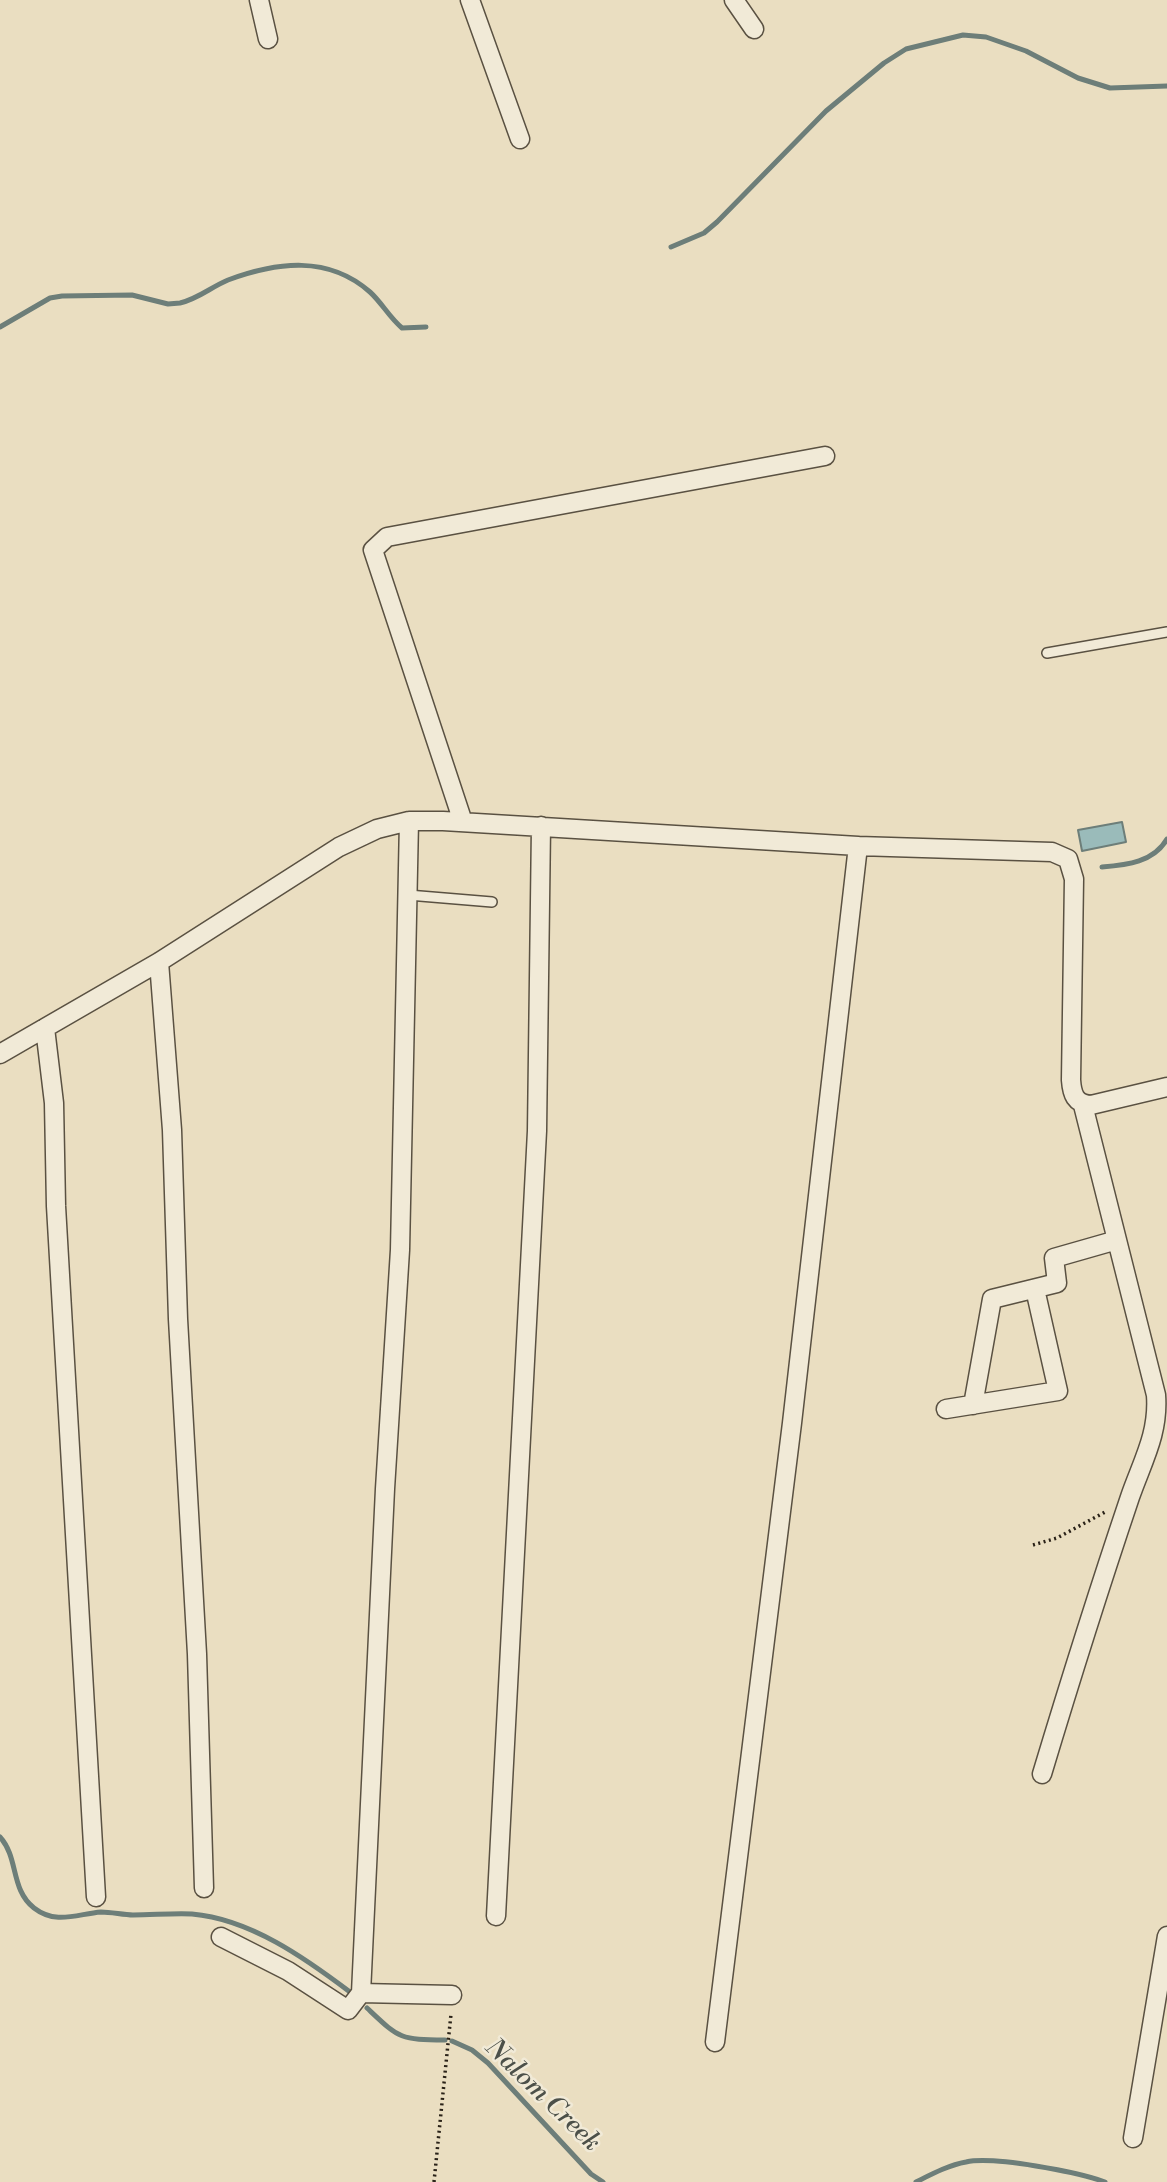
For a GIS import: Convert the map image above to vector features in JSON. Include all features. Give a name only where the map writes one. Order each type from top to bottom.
[{"type":"street","points":[[259,0],[268,38]]},
{"type":"street","points":[[470,0],[520,139]]},
{"type":"street","points":[[734,0],[754,29]]},
{"type":"street","points":[[463,822],[373,550],[378,542],[387,537],[825,456]]},
{"type":"street","points":[[221,1937],[288,1971],[348,2010],[361,1993],[385,1489],[400,1250],[409,821]]},
{"type":"street","points":[[0,1054],[159,962],[339,847],[377,829],[409,821],[858,846],[1025,850],[1052,852],[1068,859],[1074,879],[1071,1080],[1074,1097],[1083,1105],[1157,1408],[1155,1436],[1130,1499],[1042,1774]]},
{"type":"street","points":[[495,1916],[537,1131],[541,827]]},
{"type":"street","points":[[715,2042],[791,1437],[858,846]]},
{"type":"street","points":[[159,962],[172,1130],[178,1320],[197,1654],[204,1888]]},
{"type":"street","points":[[45,1028],[54,1103],[56,1206],[96,1896]]},
{"type":"street","points":[[1083,1105],[1167,1087]]},
{"type":"street","points":[[973,1405],[992,1299],[1057,1283],[1054,1258],[1117,1240]]},
{"type":"street","points":[[946,1409],[1058,1391],[1035,1289]]},
{"type":"street","points":[[1133,2138],[1167,1936]]},
{"type":"street","points":[[361,1993],[452,1995]]},
{"type":"lane","points":[[1047,653],[1167,632]]},
{"type":"lane","points":[[408,895],[492,902]]},
{"type":"path","points":[[1032,1545],[1057,1538],[1130,1499]]},
{"type":"path","points":[[434,2182],[452,1995]]},
{"type":"water","points":[[1122,822],[1126,842],[1082,851],[1078,830]]},
{"type":"waterway","points":[[671,247],[704,233],[826,111],[884,63],[906,49],[963,35],[986,37],[1026,51],[1078,78],[1110,88],[1167,86]]},
{"type":"waterway","points":[[0,327],[50,298],[132,295],[168,304],[180,303],[246,274],[302,265],[320,267],[354,280],[370,292],[402,328],[426,327]]},
{"type":"waterway","points":[[1102,867],[1139,861],[1155,853],[1167,839]]},
{"type":"waterway","name":"Nalom Creek","points":[[0,1837],[10,1854],[21,1892],[26,1900],[42,1913],[59,1917],[101,1912],[214,1917],[276,1942],[350,1992]]},
{"type":"waterway","name":"Nalom Creek","points":[[367,2008],[386,2026],[401,2035],[445,2040]]},
{"type":"waterway","name":"Nalom Creek","points":[[452,2041],[472,2050],[488,2063],[591,2174],[603,2182]]},
{"type":"waterway","name":"Nalom Creek","points":[[916,2182],[953,2165],[979,2161],[1036,2166],[1105,2182]]}]
